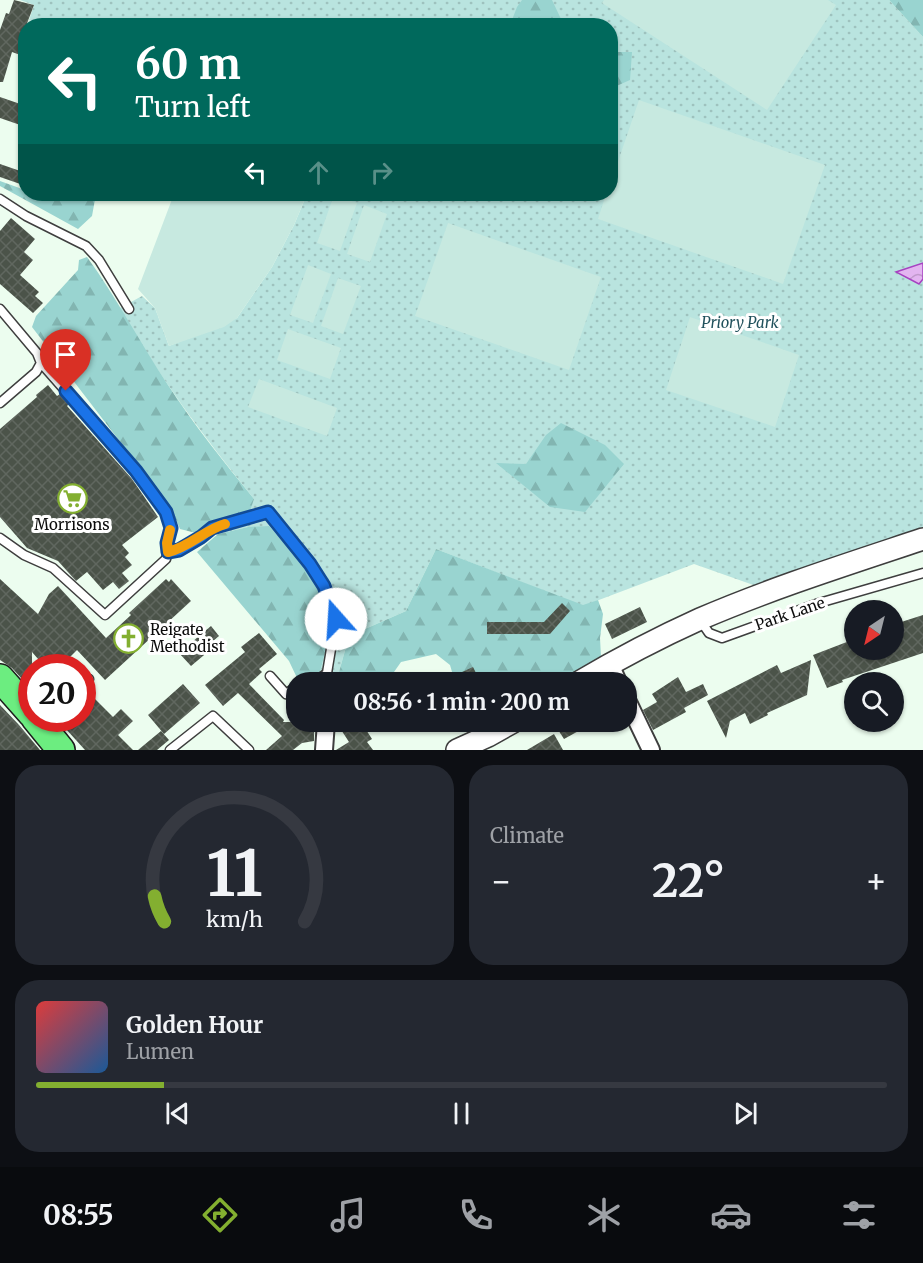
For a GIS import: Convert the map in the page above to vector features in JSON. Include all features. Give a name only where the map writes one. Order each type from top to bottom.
[{"type":"main road","points":[[0,678],[18,697]]},
{"type":"main road","points":[[48,732],[61,750]]},
{"type":"street","name":"Park Lane","points":[[617,672],[700,620],[754,597],[923,539]]},
{"type":"street","points":[[637,721],[651,750]]},
{"type":"street","points":[[324,750],[325,732]]},
{"type":"street","points":[[457,750],[495,732]]},
{"type":"lane","points":[[0,199],[27,216],[86,246],[99,260],[129,309]]},
{"type":"lane","points":[[0,309],[38,353],[41,363],[136,471],[166,512],[171,528],[166,559],[105,615],[53,568],[24,555],[0,538]]},
{"type":"lane","points":[[0,403],[36,372],[41,363]]},
{"type":"lane","points":[[168,552],[179,550],[212,528],[268,512],[310,564],[324,586],[336,619],[322,672]]},
{"type":"lane","name":"Park Lane","points":[[700,620],[709,633],[722,638],[819,603],[923,573]]},
{"type":"lane","points":[[270,676],[286,694]]},
{"type":"lane","points":[[170,750],[213,716],[249,750]]},
{"type":"green space","name":"Priory Park","points":[[20,0],[889,0],[923,37],[923,534],[765,589],[694,564],[583,606],[436,549],[406,611],[349,636],[339,672],[320,672],[325,653],[248,527],[218,534],[210,522],[254,499],[183,406],[150,358],[120,308],[142,296],[155,308],[169,346],[237,318],[272,267],[304,201],[618,201],[618,18],[30,18],[34,5]]},
{"type":"green space","points":[[522,0],[552,0],[561,18],[513,18]]},
{"type":"green space","points":[[889,0],[923,0],[923,37]]},
{"type":"green space","points":[[618,52],[632,52],[630,80],[618,85]]},
{"type":"green space","points":[[0,181],[18,187],[18,196],[0,186]]},
{"type":"green space","points":[[27,201],[95,201],[92,216],[78,229]]},
{"type":"green space","points":[[87,257],[178,400],[254,499],[250,511],[210,522],[196,533],[180,529],[171,508],[32,327],[36,316],[78,270],[79,260]]},
{"type":"green space","points":[[561,423],[605,445],[624,464],[585,512],[550,507],[496,463],[526,464],[546,435]]},
{"type":"green space","points":[[269,526],[305,569],[320,593],[328,619],[328,633],[320,672],[294,672],[289,661],[197,552],[218,534],[248,527]]},
{"type":"green space","points":[[436,549],[583,605],[598,600],[603,614],[600,638],[601,657],[576,672],[452,672],[450,665],[436,654],[401,662],[394,672],[339,672],[349,636],[406,611]]},
{"type":"shaded area","points":[[604,0],[828,0],[836,5],[767,110],[602,3]]},
{"type":"shaded area","points":[[639,100],[825,165],[783,284],[598,219],[604,201],[618,201],[618,162]]},
{"type":"shaded area","points":[[171,201],[304,201],[272,267],[237,318],[224,327],[169,346],[155,308],[138,289]]},
{"type":"shaded area","points":[[332,201],[357,203],[340,251],[317,243]]},
{"type":"shaded area","points":[[364,205],[387,214],[370,262],[347,254]]},
{"type":"shaded area","points":[[448,223],[601,277],[569,370],[415,316]]},
{"type":"shaded area","points":[[308,265],[331,274],[313,323],[290,315]]},
{"type":"shaded area","points":[[338,278],[361,286],[343,334],[321,326]]},
{"type":"shaded area","points":[[690,317],[799,355],[775,427],[666,390]]},
{"type":"shaded area","points":[[288,329],[341,348],[330,379],[277,360]]},
{"type":"shaded area","points":[[259,379],[337,408],[327,436],[248,407]]},
{"type":"water","points":[[923,263],[923,279],[919,284],[896,272]]},
{"type":"building","points":[[14,0],[34,5],[29,18],[18,18],[18,54],[12,52],[3,82],[0,82],[0,30],[6,13],[9,14]]},
{"type":"building","points":[[0,97],[18,103],[18,124],[0,118]]},
{"type":"building","points":[[0,164],[18,170],[18,183],[0,177]]},
{"type":"building","points":[[11,218],[35,239],[24,252],[33,260],[20,275],[39,292],[35,296],[43,303],[33,313],[0,284],[0,231]]},
{"type":"building","name":"Morrisons","points":[[48,385],[57,396],[60,394],[69,404],[67,406],[132,479],[158,517],[122,545],[129,553],[125,557],[132,565],[122,573],[129,581],[119,589],[113,582],[103,590],[87,572],[76,581],[58,561],[27,548],[0,517],[0,429]]},
{"type":"building","points":[[0,579],[38,614],[49,594],[58,586],[106,638],[166,579],[169,582],[171,579],[191,601],[105,680],[96,670],[96,654],[81,654],[77,650],[73,654],[34,654],[32,652],[32,654],[18,654],[18,675],[0,660]]},
{"type":"building","points":[[562,603],[570,611],[550,634],[487,634],[487,622],[544,622]]},
{"type":"building","points":[[640,607],[647,622],[612,639],[605,624]]},
{"type":"building","points":[[923,615],[923,653],[904,659],[904,621]]},
{"type":"building","points":[[211,626],[219,636],[213,641],[216,645],[191,666],[179,653]]},
{"type":"building","points":[[259,633],[277,654],[259,669],[262,672],[249,684],[284,720],[283,722],[286,722],[286,732],[314,732],[314,741],[302,743],[293,750],[266,750],[282,736],[238,693],[223,706],[205,685],[245,652],[241,647]]},
{"type":"building","points":[[844,643],[844,660],[902,660],[866,672],[844,672],[843,682],[827,688],[813,655]]},
{"type":"building","points":[[811,660],[807,695],[767,713],[768,715],[750,724],[745,713],[730,721],[726,738],[707,701],[777,665],[781,673]]},
{"type":"building","points":[[473,667],[476,672],[462,672]]},
{"type":"building","points":[[678,677],[686,692],[703,684],[708,695],[684,708],[686,712],[653,730],[643,710],[657,702],[652,694]]},
{"type":"building","points":[[183,684],[200,703],[164,734],[148,715]]},
{"type":"building","points":[[96,700],[113,717],[121,709],[133,721],[118,735],[133,750],[85,750],[69,732],[96,732]]},
{"type":"building","points":[[0,705],[18,724],[18,732],[25,732],[40,750],[0,750]]},
{"type":"building","points":[[161,731],[169,740],[157,750],[138,750]]},
{"type":"building","points":[[343,732],[367,732],[372,739],[367,742],[373,750],[336,750],[349,742]]},
{"type":"building","points":[[559,732],[577,732],[564,739]]},
{"type":"building","points":[[554,734],[563,750],[527,750]]},
{"type":"slow traffic","points":[[170,530],[167,543],[168,552],[179,550],[212,528],[225,524]]},
{"type":"place","name":"Morrisons","points":[[72,498]]},
{"type":"place","name":"Reigate Methodist","points":[[129,639]]},
{"type":"route","points":[[66,391],[136,471],[166,512],[171,528],[167,543],[168,552],[179,550],[212,528],[268,512],[310,564],[324,586],[336,619]]}]
